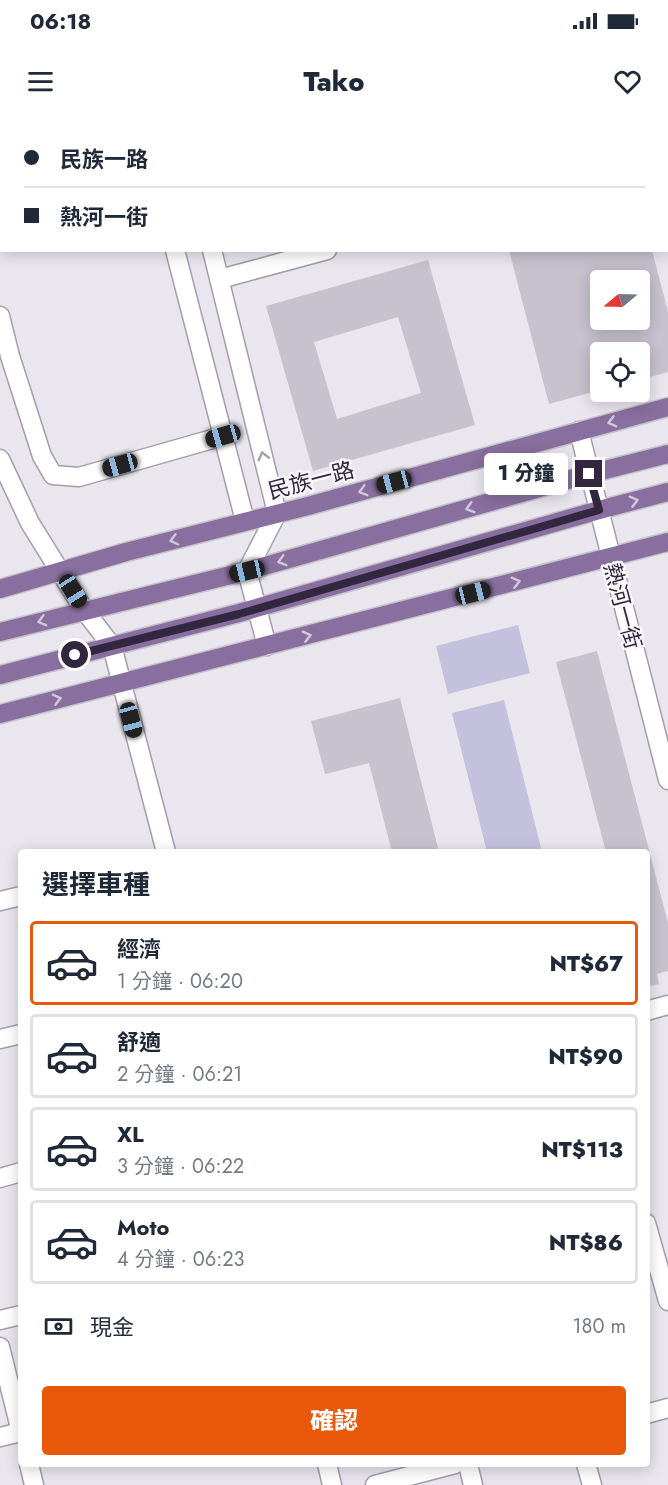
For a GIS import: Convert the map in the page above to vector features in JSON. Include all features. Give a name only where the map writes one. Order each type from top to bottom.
[{"type":"main road","name":"民族一路","points":[[0,589],[61,573],[126,552],[668,407]]},
{"type":"main road","points":[[0,632],[247,571],[589,474],[668,454]]},
{"type":"main road","points":[[0,675],[257,609],[668,492]]},
{"type":"main road","points":[[0,714],[668,542]]},
{"type":"street","points":[[176,252],[245,521]]},
{"type":"street","points":[[213,252],[277,513],[247,571],[267,646]]},
{"type":"street","points":[[220,279],[320,252]]},
{"type":"street","points":[[0,316],[5,358],[42,456],[53,474],[79,477],[223,436]]},
{"type":"street","name":"熱河一街","points":[[579,431],[668,780]]},
{"type":"street","points":[[0,459],[30,523],[84,610],[112,646],[165,849]]},
{"type":"street","points":[[0,901],[18,897]]},
{"type":"street","points":[[650,1010],[668,1005]]},
{"type":"street","points":[[0,1039],[18,1035]]},
{"type":"street","points":[[0,1178],[18,1173]]},
{"type":"street","points":[[650,1237],[668,1301]]},
{"type":"street","points":[[0,1320],[18,1316]]},
{"type":"street","points":[[0,1347],[18,1420]]},
{"type":"street","points":[[650,1413],[668,1408]]},
{"type":"street","points":[[0,1437],[18,1433]]},
{"type":"street","points":[[30,1467],[34,1485]]},
{"type":"street","points":[[328,1467],[332,1485]]},
{"type":"street","points":[[375,1485],[444,1467]]},
{"type":"street","points":[[469,1467],[473,1485]]},
{"type":"street","points":[[587,1467],[592,1485]]},
{"type":"shaded area","points":[[518,625],[530,673],[448,694],[436,646]]},
{"type":"shaded area","points":[[504,700],[541,849],[486,849],[452,713]]},
{"type":"building","points":[[510,252],[653,252],[668,312],[668,372],[650,377],[650,342],[590,342],[590,393],[549,404]]},
{"type":"building","points":[[428,260],[475,425],[313,471],[266,306]],"holes":[[[398,317],[421,393],[337,419],[314,342]]]},
{"type":"building","points":[[597,651],[649,849],[605,849],[556,662]]},
{"type":"building","points":[[400,698],[438,849],[391,849],[369,763],[325,774],[311,721]]},
{"type":"building","points":[[650,854],[668,923],[668,971],[657,974],[659,984],[650,986]]},
{"type":"route","points":[[75,655],[239,614],[599,510],[589,474]]}]
